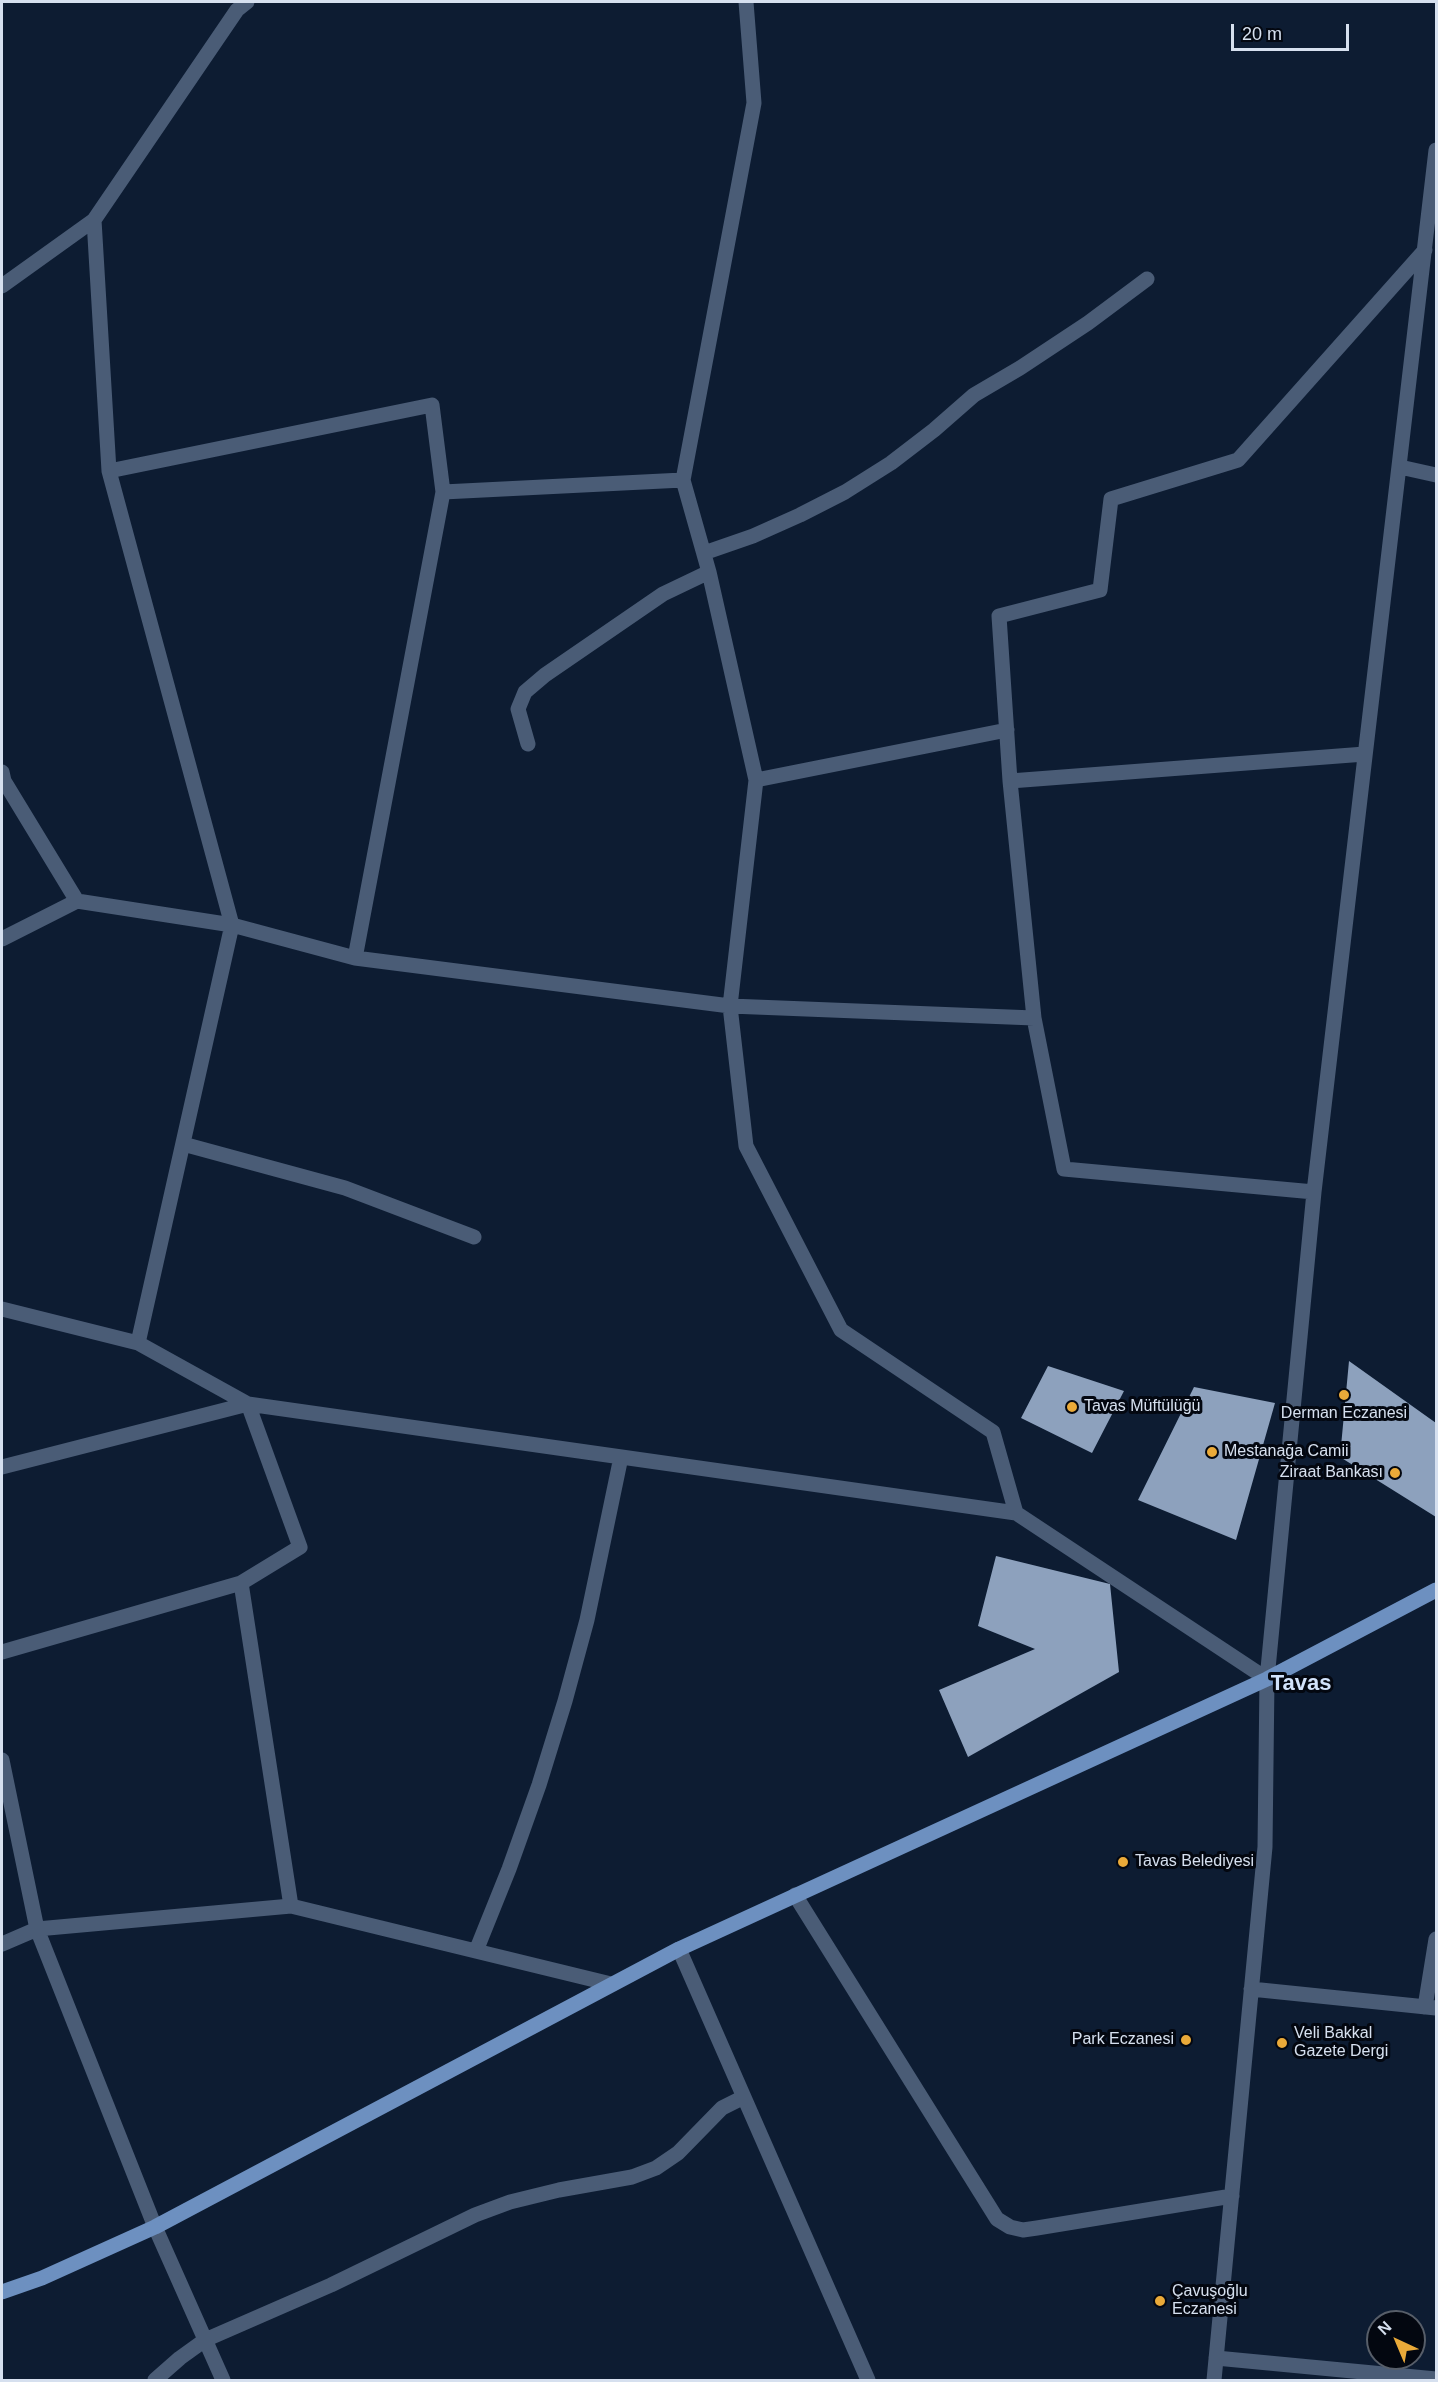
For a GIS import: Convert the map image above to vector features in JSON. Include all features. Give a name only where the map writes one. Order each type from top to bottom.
[{"type":"main road","points":[[2,2292],[42,2278],[155,2227],[679,1949],[1267,1679],[1437,1590]]},
{"type":"street","points":[[2,286],[94,220],[237,10],[247,2]]},
{"type":"street","points":[[746,2],[754,103],[683,480],[709,572],[756,780],[730,1006],[746,1146],[841,1330],[993,1432],[1016,1513]]},
{"type":"street","points":[[1214,2380],[1265,1847],[1267,1679],[1314,1192],[1437,150]]},
{"type":"street","points":[[94,220],[109,471],[232,925],[138,1343]]},
{"type":"street","points":[[1314,1192],[1064,1169],[1034,1018],[1010,781],[999,616],[1100,590],[1111,499],[1238,460],[1425,250]]},
{"type":"street","points":[[704,553],[762,532],[845,492],[891,463],[974,395],[1088,323],[1147,279]]},
{"type":"street","points":[[109,471],[432,405],[443,492],[355,958]]},
{"type":"street","points":[[1400,467],[1437,475]]},
{"type":"street","points":[[443,492],[683,480]]},
{"type":"street","points":[[528,744],[518,709],[525,692],[545,675],[663,594],[709,572]]},
{"type":"street","points":[[756,780],[1006,730]]},
{"type":"street","points":[[1010,781],[1365,754]]},
{"type":"street","points":[[2,772],[4,781],[77,901]]},
{"type":"street","points":[[2,939],[77,901],[232,925],[355,958],[730,1006],[1034,1018]]},
{"type":"street","points":[[183,1144],[345,1188],[474,1237]]},
{"type":"street","points":[[2,1309],[138,1343],[248,1404],[1016,1513],[1267,1679]]},
{"type":"street","points":[[2,1467],[248,1404]]},
{"type":"street","points":[[2,1652],[241,1583],[300,1547],[248,1404]]},
{"type":"street","points":[[476,1951],[516,1848],[565,1701],[587,1620],[621,1457]]},
{"type":"street","points":[[241,1583],[291,1906]]},
{"type":"street","points":[[2,1760],[37,1929],[155,2227],[223,2380]]},
{"type":"street","points":[[795,1895],[997,2219],[1017,2228],[1037,2228],[1232,2196]]},
{"type":"street","points":[[2,1944],[37,1929],[291,1906],[611,1984]]},
{"type":"street","points":[[1251,1989],[1431,2007],[1437,1939]]},
{"type":"street","points":[[679,1949],[868,2380]]},
{"type":"street","points":[[155,2380],[205,2340],[331,2285],[475,2215],[510,2202],[559,2190],[632,2177],[656,2168],[678,2153],[722,2108],[744,2097]]},
{"type":"street","points":[[1216,2358],[1436,2379]]},
{"type":"building","points":[[1349,1361],[1436,1423],[1436,1517],[1340,1457]]},
{"type":"building","points":[[1048,1366],[1124,1391],[1092,1453],[1021,1418]]},
{"type":"building","name":"Mestanağa Camii","points":[[1194,1387],[1275,1403],[1236,1540],[1138,1500]]},
{"type":"building","points":[[996,1556],[1110,1584],[1119,1672],[968,1757],[939,1690],[1035,1649],[978,1626]]},
{"type":"place","name":"Derman Eczanesi","points":[[1344,1395]]},
{"type":"place","name":"Tavas Müftülüğü","points":[[1072,1407]]},
{"type":"place","name":"Mestanağa Camii","points":[[1212,1452]]},
{"type":"place","name":"Ziraat Bankası","points":[[1395,1473]]},
{"type":"place","name":"Tavas Belediyesi","points":[[1123,1862]]},
{"type":"place","name":"Park Eczanesi","points":[[1186,2040]]},
{"type":"place","name":"Veli Bakkal Gazete Dergi","points":[[1282,2043]]},
{"type":"place","name":"Çavuşoğlu Eczanesi","points":[[1160,2301]]},
{"type":"district","name":"Tavas","points":[[1301,1684]]}]
